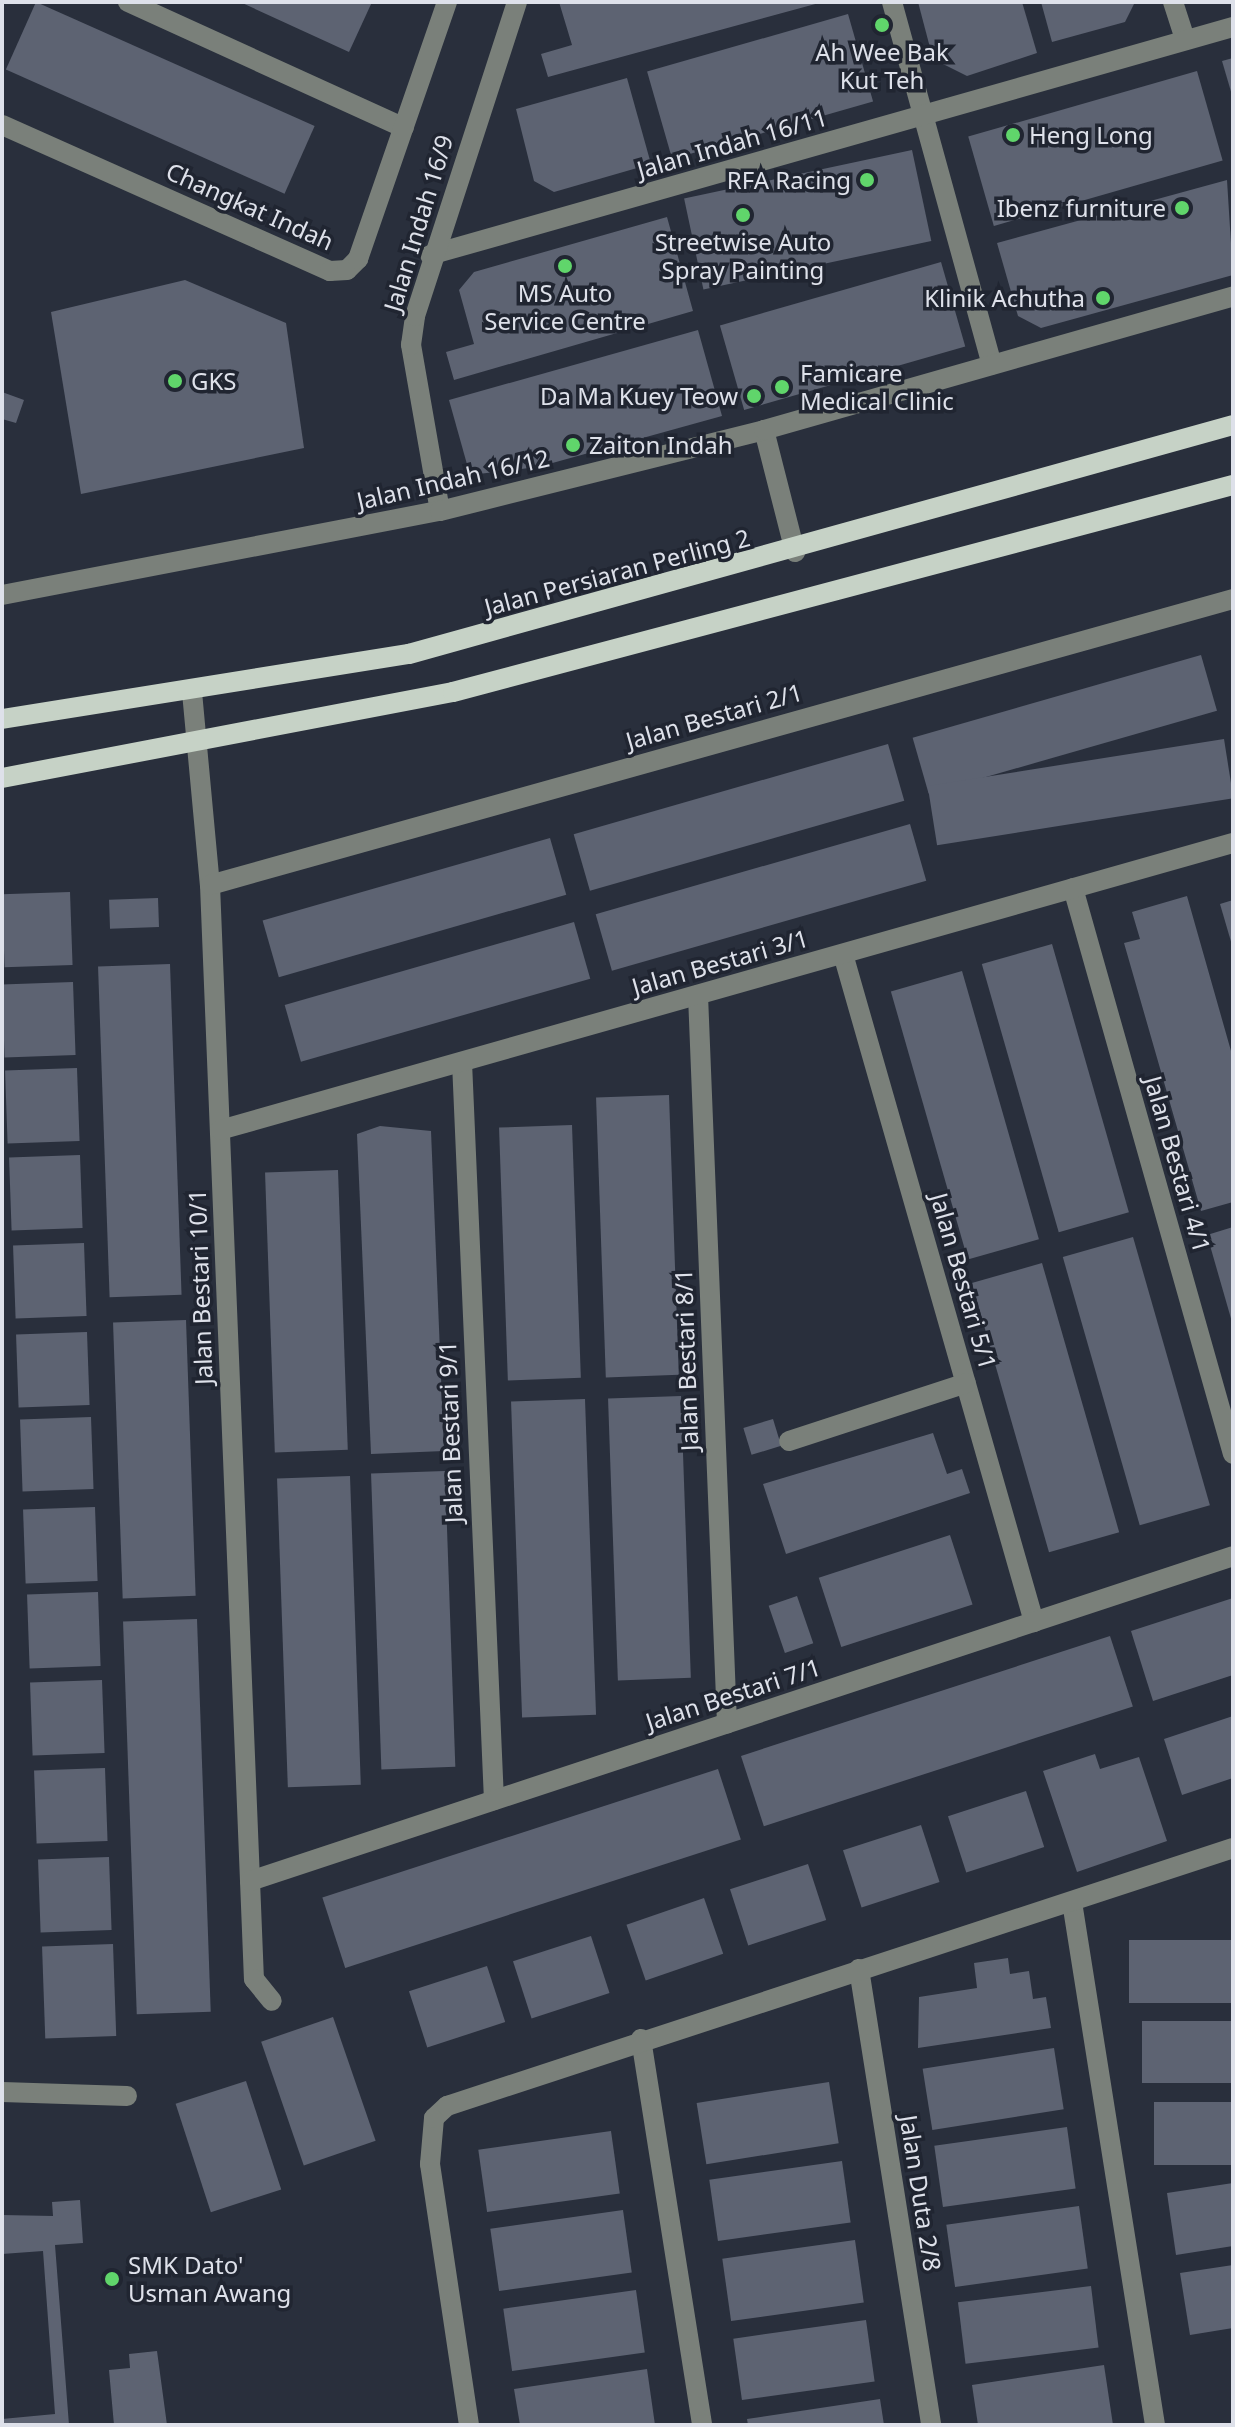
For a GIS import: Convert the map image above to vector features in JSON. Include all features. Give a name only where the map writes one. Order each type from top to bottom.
[{"type":"main road","name":"Jalan Persiaran Perling 2","points":[[2,719],[192,692],[409,654],[795,552],[1233,425]]},
{"type":"main road","points":[[2,778],[453,692],[1233,485]]},
{"type":"street","points":[[128,2],[404,128]]},
{"type":"street","name":"Changkat Indah","points":[[2,125],[339,272],[358,259],[447,2]]},
{"type":"street","name":"Jalan Indah 16/9","points":[[440,511],[411,345],[430,255],[517,2]]},
{"type":"street","points":[[892,2],[992,364]]},
{"type":"street","points":[[1173,2],[1185,40]]},
{"type":"street","name":"Jalan Indah 16/11","points":[[430,255],[1233,27]]},
{"type":"street","name":"Jalan Indah 16/12","points":[[2,595],[440,511],[764,430],[1233,296]]},
{"type":"street","points":[[764,430],[795,552]]},
{"type":"street","name":"Jalan Bestari 2/1","points":[[210,885],[1233,599]]},
{"type":"street","name":"Jalan Bestari 10/1","points":[[192,692],[210,885],[254,1979],[272,2001]]},
{"type":"street","name":"Jalan Bestari 3/1","points":[[220,1130],[1233,843]]},
{"type":"street","name":"Jalan Bestari 4/1","points":[[1073,888],[1233,1454]]},
{"type":"street","name":"Jalan Bestari 5/1","points":[[843,954],[1034,1622]]},
{"type":"street","name":"Jalan Bestari 8/1","points":[[698,995],[727,1723]]},
{"type":"street","name":"Jalan Bestari 9/1","points":[[462,1062],[494,1800]]},
{"type":"street","points":[[789,1441],[966,1383]]},
{"type":"street","name":"Jalan Bestari 7/1","points":[[250,1881],[1233,1556]]},
{"type":"street","points":[[469,2425],[430,2164],[434,2118],[463,2098],[1233,1848]]},
{"type":"street","points":[[1072,1902],[1155,2425]]},
{"type":"street","name":"Jalan Duta 2/8","points":[[859,1969],[931,2425]]},
{"type":"street","points":[[641,2039],[702,2425]]},
{"type":"street","points":[[2,2092],[127,2096]]},
{"type":"building","points":[[36,2],[315,126],[285,194],[6,70]]},
{"type":"building","points":[[240,2],[372,2],[349,52]]},
{"type":"building","points":[[559,2],[819,3],[548,77],[541,54],[572,45]]},
{"type":"building","points":[[918,2],[1022,2],[1037,53],[967,76],[933,59]]},
{"type":"building","points":[[1041,2],[1135,2],[1125,22],[1052,42]]},
{"type":"building","points":[[848,14],[873,101],[672,159],[647,72]]},
{"type":"building","points":[[1233,58],[1233,95],[1232,95],[1222,61]]},
{"type":"building","points":[[1197,71],[1223,160],[994,226],[968,137]]},
{"type":"building","points":[[627,78],[651,164],[554,192],[534,181],[516,109]]},
{"type":"building","points":[[912,150],[931,241],[703,289],[684,198]]},
{"type":"building","points":[[1227,180],[1233,275],[1041,328],[1018,316],[997,243]]},
{"type":"building","points":[[667,217],[693,311],[454,380],[446,352],[474,344],[459,290],[474,272]]},
{"type":"building","points":[[941,262],[965,347],[744,410],[720,325]]},
{"type":"building","points":[[185,280],[286,323],[304,448],[81,494],[51,312]]},
{"type":"building","points":[[698,330],[722,416],[538,467],[470,475],[449,400]]},
{"type":"building","points":[[2,392],[24,400],[16,423],[2,419]]},
{"type":"building","points":[[1201,655],[1217,711],[929,793],[913,738]]},
{"type":"building","points":[[1224,739],[1233,798],[937,845],[928,786]]},
{"type":"building","points":[[888,744],[904,801],[590,891],[574,834]]},
{"type":"building","points":[[910,824],[926,881],[612,971],[596,914]]},
{"type":"building","points":[[550,838],[566,895],[279,977],[263,920]]},
{"type":"building","points":[[70,892],[73,965],[5,967],[2,894]]},
{"type":"building","points":[[1187,896],[1233,1058],[1233,1202],[1201,1211],[1124,943],[1140,939],[1132,912]]},
{"type":"building","points":[[158,898],[159,927],[110,929],[109,900]]},
{"type":"building","points":[[1233,900],[1233,945],[1232,945],[1220,904]]},
{"type":"building","points":[[574,922],[590,979],[301,1062],[285,1005]]},
{"type":"building","points":[[1052,944],[1129,1212],[1059,1232],[982,964]]},
{"type":"building","points":[[170,964],[182,1295],[110,1297],[98,967]]},
{"type":"building","points":[[962,971],[1039,1239],[968,1260],[891,991]]},
{"type":"building","points":[[73,982],[76,1055],[5,1057],[2,984]]},
{"type":"building","points":[[77,1068],[80,1141],[8,1143],[5,1071]]},
{"type":"building","points":[[669,1095],[679,1375],[606,1377],[596,1098]]},
{"type":"building","points":[[572,1125],[581,1378],[508,1380],[499,1128]]},
{"type":"building","points":[[380,1126],[431,1131],[444,1451],[371,1454],[357,1134]]},
{"type":"building","points":[[80,1155],[83,1228],[12,1230],[9,1157]]},
{"type":"building","points":[[338,1170],[348,1450],[275,1452],[265,1173]]},
{"type":"building","points":[[1233,1227],[1233,1322],[1232,1322],[1207,1235]]},
{"type":"building","points":[[1133,1237],[1210,1505],[1140,1525],[1063,1257]]},
{"type":"building","points":[[84,1243],[87,1316],[16,1318],[13,1245]]},
{"type":"building","points":[[1042,1263],[1119,1532],[1049,1552],[972,1283]]},
{"type":"building","points":[[186,1320],[196,1596],[123,1598],[113,1323]]},
{"type":"building","points":[[87,1332],[90,1405],[19,1407],[16,1334]]},
{"type":"building","points":[[681,1396],[691,1678],[618,1680],[608,1399]]},
{"type":"building","points":[[585,1399],[596,1715],[522,1717],[511,1402]]},
{"type":"building","points":[[91,1417],[94,1489],[23,1491],[20,1419]]},
{"type":"building","points":[[773,1419],[781,1446],[752,1455],[743,1428]]},
{"type":"building","points":[[933,1433],[947,1474],[962,1469],[970,1493],[786,1554],[763,1484]]},
{"type":"building","points":[[445,1471],[455,1767],[381,1769],[371,1474]]},
{"type":"building","points":[[350,1476],[361,1785],[288,1787],[277,1479]]},
{"type":"building","points":[[95,1507],[98,1581],[26,1583],[23,1510]]},
{"type":"building","points":[[950,1535],[973,1604],[841,1647],[819,1578]]},
{"type":"building","points":[[98,1592],[101,1666],[30,1668],[27,1594]]},
{"type":"building","points":[[797,1596],[813,1643],[785,1653],[769,1606]]},
{"type":"building","points":[[1233,1598],[1233,1675],[1153,1701],[1131,1631]]},
{"type":"building","points":[[197,1619],[211,2012],[137,2014],[123,1622]]},
{"type":"building","points":[[1110,1636],[1133,1706],[764,1826],[741,1756]]},
{"type":"building","points":[[102,1680],[105,1753],[33,1755],[30,1683]]},
{"type":"building","points":[[1233,1716],[1233,1778],[1182,1795],[1164,1739]]},
{"type":"building","points":[[1095,1754],[1100,1769],[1139,1757],[1167,1841],[1077,1872],[1043,1771]]},
{"type":"building","points":[[105,1768],[108,1841],[37,1843],[34,1770]]},
{"type":"building","points":[[718,1769],[741,1839],[345,1968],[322,1898]]},
{"type":"building","points":[[1026,1791],[1044,1847],[966,1872],[948,1816]]},
{"type":"building","points":[[921,1825],[940,1882],[862,1907],[843,1850]]},
{"type":"building","points":[[109,1857],[112,1930],[41,1932],[38,1859]]},
{"type":"building","points":[[808,1864],[826,1920],[748,1945],[730,1889]]},
{"type":"building","points":[[704,1898],[723,1954],[646,1980],[626,1925]]},
{"type":"building","points":[[591,1936],[610,1993],[532,2018],[513,1961]]},
{"type":"building","points":[[1129,1940],[1233,1940],[1233,2003],[1129,2003]]},
{"type":"building","points":[[113,1944],[116,2036],[45,2038],[42,1946]]},
{"type":"building","points":[[1008,1958],[1010,1974],[1029,1971],[1033,1999],[1046,1997],[1051,2028],[918,2048],[919,1997],[977,1988],[974,1963]]},
{"type":"building","points":[[487,1966],[505,2022],[427,2047],[409,1991]]},
{"type":"building","points":[[333,2017],[376,2141],[304,2166],[261,2042]]},
{"type":"building","points":[[1142,2021],[1233,2021],[1233,2083],[1142,2083]]},
{"type":"building","points":[[1054,2048],[1064,2109],[932,2130],[923,2069]]},
{"type":"building","points":[[246,2081],[281,2189],[211,2212],[176,2104]]},
{"type":"building","points":[[829,2082],[839,2143],[706,2164],[697,2103]]},
{"type":"building","points":[[1154,2102],[1233,2102],[1233,2165],[1154,2165]]},
{"type":"building","points":[[1067,2127],[1076,2188],[943,2207],[934,2146]]},
{"type":"building","points":[[611,2131],[620,2193],[487,2212],[478,2150]]},
{"type":"building","points":[[842,2161],[851,2222],[718,2241],[709,2180]]},
{"type":"building","points":[[1233,2183],[1233,2246],[1176,2255],[1167,2193]]},
{"type":"building","points":[[80,2200],[83,2243],[55,2245],[69,2425],[2,2425],[2,2419],[55,2414],[43,2251],[2,2254],[2,2215],[53,2216],[52,2202]]},
{"type":"building","points":[[1079,2206],[1088,2268],[955,2287],[946,2225]]},
{"type":"building","points":[[623,2210],[632,2272],[499,2291],[490,2229]]},
{"type":"building","points":[[855,2240],[864,2302],[731,2321],[722,2259]]},
{"type":"building","points":[[1233,2265],[1233,2328],[1190,2335],[1180,2273]]},
{"type":"building","points":[[1091,2286],[1099,2348],[966,2364],[958,2302]]},
{"type":"building","points":[[636,2290],[645,2352],[512,2371],[503,2309]]},
{"type":"building","points":[[866,2320],[875,2381],[742,2400],[733,2339]]},
{"type":"building","points":[[157,2351],[167,2425],[114,2425],[109,2370],[130,2368],[129,2354]]},
{"type":"building","points":[[1104,2365],[1113,2425],[978,2425],[972,2385]]},
{"type":"building","points":[[647,2369],[655,2425],[520,2425],[514,2389]]},
{"type":"building","points":[[880,2399],[884,2425],[748,2425],[747,2419]]},
{"type":"place","name":"Ah Wee Bak Kut Teh","points":[[882,25]]},
{"type":"place","name":"Heng Long","points":[[1013,135]]},
{"type":"place","name":"RFA Racing","points":[[867,180]]},
{"type":"place","name":"Ibenz furniture","points":[[1182,208]]},
{"type":"place","name":"Streetwise Auto Spray Painting","points":[[743,215]]},
{"type":"place","name":"MS Auto Service Centre","points":[[565,266]]},
{"type":"place","name":"Klinik Achutha","points":[[1103,298]]},
{"type":"place","name":"GKS","points":[[175,381]]},
{"type":"place","name":"Famicare Medical Clinic","points":[[782,387]]},
{"type":"place","name":"Da Ma Kuey Teow","points":[[754,396]]},
{"type":"place","name":"Zaiton Indah","points":[[573,445]]},
{"type":"place","name":"SMK Dato' Usman Awang","points":[[112,2279]]}]
